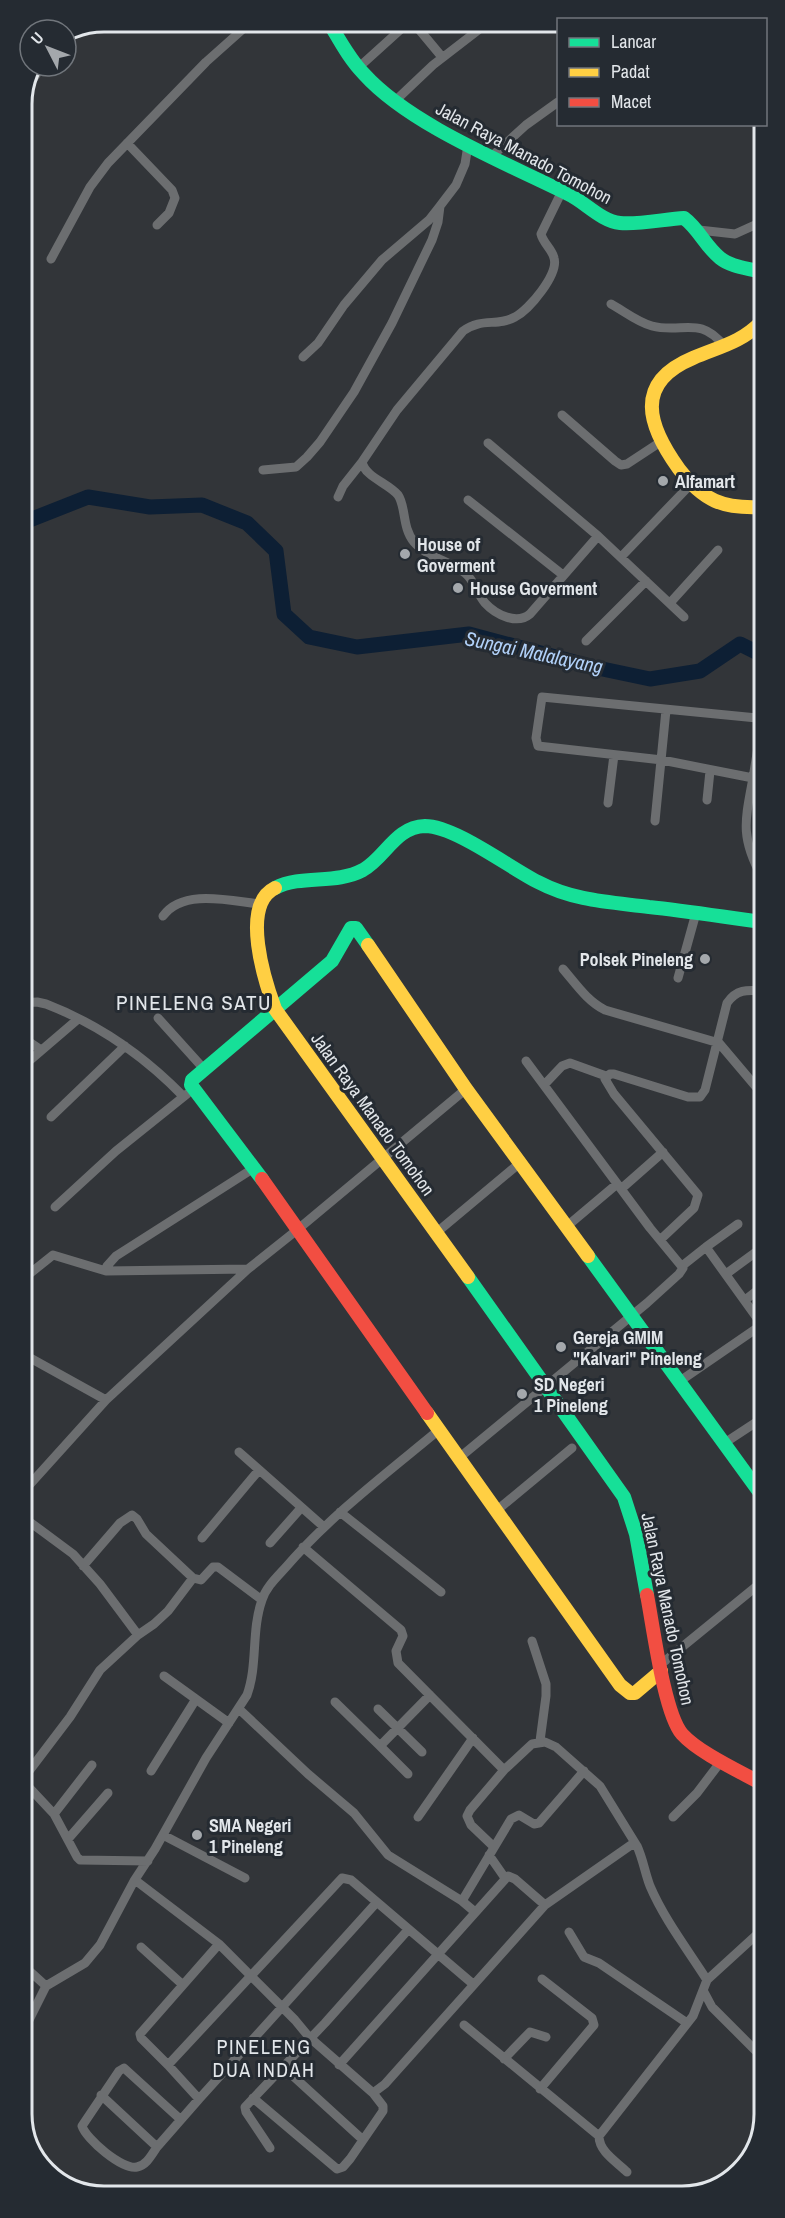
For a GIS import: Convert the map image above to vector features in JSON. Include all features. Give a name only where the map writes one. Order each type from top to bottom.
[{"type":"main road","name":"Jalan Raya Manado Tomohon","points":[[335,32],[358,68],[395,101],[468,146],[562,190],[601,215],[619,223],[684,218],[723,260],[754,270]]},
{"type":"main road","points":[[754,329],[748,335],[678,364],[657,385],[652,397],[652,415],[662,441],[691,484],[705,496],[722,504],[737,509],[754,508]]},
{"type":"main road","points":[[260,904],[270,891],[283,883],[354,875],[374,863],[400,832],[422,826],[438,828],[457,836],[490,852],[533,879],[568,895],[754,921]]},
{"type":"main road","name":"Jalan Raya Manado Tomohon","points":[[260,904],[258,937],[261,967],[275,1009],[624,1497],[640,1551],[672,1716],[679,1731],[694,1745],[754,1779]]},
{"type":"main road","points":[[661,1668],[635,1693],[623,1689],[254,1168],[189,1093],[192,1080],[332,961],[351,928],[356,928],[466,1089],[754,1485]]},
{"type":"street","points":[[51,259],[90,187],[108,163],[206,62],[240,32]]},
{"type":"street","points":[[358,68],[399,32]]},
{"type":"street","points":[[420,32],[442,57]]},
{"type":"street","points":[[395,101],[442,57],[475,32]]},
{"type":"street","points":[[491,157],[526,125],[557,103]]},
{"type":"street","points":[[127,143],[172,190],[175,198],[169,213],[157,225]]},
{"type":"street","points":[[303,357],[318,343],[344,305],[382,260],[422,226],[440,206],[456,185],[465,164],[468,146]]},
{"type":"street","points":[[338,497],[343,486],[397,410],[463,331],[481,322],[501,322],[515,317],[541,291],[552,276],[555,258],[541,234],[562,190]]},
{"type":"street","points":[[263,470],[296,467],[320,442],[354,392],[432,240],[440,206]]},
{"type":"street","points":[[697,230],[735,234],[754,225]]},
{"type":"street","points":[[611,304],[656,327],[691,326],[705,330],[715,334],[724,346]]},
{"type":"street","points":[[562,415],[621,465],[627,464],[662,441]]},
{"type":"street","points":[[488,443],[598,536],[684,616]]},
{"type":"street","points":[[362,462],[366,471],[384,483],[400,499],[403,517],[414,542],[426,552],[464,571],[471,578],[485,603],[515,620],[524,619],[598,536]]},
{"type":"street","points":[[621,557],[691,484]]},
{"type":"street","points":[[468,500],[563,575]]},
{"type":"street","points":[[670,603],[718,550]]},
{"type":"street","points":[[586,641],[646,581]]},
{"type":"street","points":[[753,778],[662,760],[538,746],[536,738],[542,697],[754,719]]},
{"type":"street","points":[[655,821],[666,710]]},
{"type":"street","points":[[608,803],[614,755]]},
{"type":"street","points":[[707,801],[710,771]]},
{"type":"street","points":[[754,773],[745,829],[749,850],[754,860]]},
{"type":"street","points":[[163,916],[174,905],[197,900],[260,904]]},
{"type":"street","points":[[678,978],[696,913]]},
{"type":"street","points":[[563,969],[584,994],[605,1010],[718,1043],[754,1085]]},
{"type":"street","points":[[544,1085],[562,1066],[570,1063],[606,1076],[619,1075],[698,1098],[705,1090],[725,1011],[732,997],[744,990],[754,991]]},
{"type":"street","points":[[32,1003],[46,1004],[78,1019],[125,1046],[189,1093],[123,1144],[55,1207]]},
{"type":"street","points":[[158,1018],[204,1069]]},
{"type":"street","points":[[32,1058],[78,1019]]},
{"type":"street","points":[[32,1043],[41,1050]]},
{"type":"street","points":[[51,1117],[125,1046]]},
{"type":"street","points":[[526,1061],[682,1266]]},
{"type":"street","points":[[606,1076],[608,1086],[698,1195],[694,1208],[660,1240]]},
{"type":"street","points":[[32,1482],[106,1400],[248,1269],[383,1160],[466,1089]]},
{"type":"street","points":[[566,1227],[663,1152]]},
{"type":"street","points":[[436,1233],[520,1162]]},
{"type":"street","points":[[106,1271],[107,1266],[116,1256],[254,1168]]},
{"type":"street","points":[[459,1458],[679,1274],[682,1266],[738,1224]]},
{"type":"street","points":[[706,1247],[754,1312]]},
{"type":"street","points":[[726,1274],[754,1254]]},
{"type":"street","points":[[32,1272],[53,1255],[106,1271],[248,1269]]},
{"type":"street","points":[[745,1300],[754,1293]]},
{"type":"street","points":[[680,1381],[754,1330]]},
{"type":"street","points":[[32,1359],[106,1400]]},
{"type":"street","points":[[723,1444],[754,1424]]},
{"type":"street","points":[[32,2014],[46,1986],[89,1959],[106,1936],[135,1880],[247,1695],[251,1684],[255,1633],[261,1600],[270,1585],[303,1547],[340,1512],[440,1429]]},
{"type":"street","points":[[496,1511],[572,1448]]},
{"type":"street","points":[[239,1452],[324,1527]]},
{"type":"street","points":[[202,1538],[260,1470]]},
{"type":"street","points":[[750,1480],[754,1478]]},
{"type":"street","points":[[270,1542],[301,1508]]},
{"type":"street","points":[[340,1512],[441,1592]]},
{"type":"street","points":[[83,1566],[120,1523],[132,1515],[146,1534],[193,1578],[201,1580],[213,1567],[218,1567],[261,1600]]},
{"type":"street","points":[[32,1524],[71,1552],[138,1635]]},
{"type":"street","points":[[303,1547],[401,1630],[403,1636],[396,1648],[397,1660],[504,1770]]},
{"type":"street","points":[[32,1768],[100,1670],[168,1611],[193,1578]]},
{"type":"street","points":[[661,1668],[754,1589]]},
{"type":"street","points":[[532,1641],[546,1684],[540,1742]]},
{"type":"street","points":[[164,1676],[229,1723]]},
{"type":"street","points":[[380,1746],[430,1695]]},
{"type":"street","points":[[151,1771],[196,1699]]},
{"type":"street","points":[[335,1702],[408,1774]]},
{"type":"street","points":[[239,1709],[354,1812],[388,1855],[462,1901],[475,1912]]},
{"type":"street","points":[[378,1709],[422,1752]]},
{"type":"street","points":[[418,1817],[473,1738]]},
{"type":"street","points":[[505,1878],[491,1851],[467,1816],[504,1770],[532,1744],[540,1742],[556,1748],[600,1786],[637,1846],[645,1864],[649,1884],[658,1903],[707,1980]]},
{"type":"street","points":[[673,1817],[697,1793],[722,1761]]},
{"type":"street","points":[[54,1814],[92,1765]]},
{"type":"street","points":[[462,1901],[510,1821],[515,1816],[521,1816],[534,1824],[539,1823],[584,1772]]},
{"type":"street","points":[[32,1790],[54,1814],[80,1860],[148,1861]]},
{"type":"street","points":[[68,1839],[108,1793]]},
{"type":"street","points":[[163,1835],[245,1878]]},
{"type":"street","points":[[373,2093],[385,2084],[545,1905],[623,1849],[631,1845],[637,1846]]},
{"type":"street","points":[[339,2065],[505,1878],[510,1876],[515,1879],[545,1905]]},
{"type":"street","points":[[168,2065],[339,1880],[346,1878],[473,1984]]},
{"type":"street","points":[[135,1880],[219,1944],[309,2037],[373,2093],[383,2111],[346,2164],[334,2168],[253,2098]]},
{"type":"street","points":[[180,2119],[124,2068],[119,2071],[101,2095],[82,2126],[85,2132],[117,2162],[134,2168],[144,2164],[180,2119],[377,1902]]},
{"type":"street","points":[[270,2148],[244,2109],[408,1930]]},
{"type":"street","points":[[569,1932],[584,1957],[599,1963],[687,2024]]},
{"type":"street","points":[[627,2172],[603,2150],[599,2136],[687,2024],[697,2009],[707,1980],[754,1937]]},
{"type":"street","points":[[199,2099],[141,2038],[140,2034],[219,1944]]},
{"type":"street","points":[[141,1947],[183,1985]]},
{"type":"street","points":[[32,1973],[46,1986]]},
{"type":"street","points":[[540,2089],[594,2025],[592,2018],[542,1979]]},
{"type":"street","points":[[704,1992],[705,1998],[712,2007],[754,2049]]},
{"type":"street","points":[[464,2025],[599,2136]]},
{"type":"street","points":[[504,2059],[530,2032],[546,2037]]},
{"type":"street","points":[[282,2066],[363,2139]]},
{"type":"street","points":[[101,2095],[157,2147]]},
{"type":"waterway","name":"Sungai Malalayang","points":[[32,519],[88,497],[150,507],[202,505],[247,523],[276,551],[284,614],[309,637],[357,647],[469,634],[593,667],[650,679],[700,671],[740,644],[754,651]]},
{"type":"traffic: fast","points":[[335,32],[359,68],[383,93],[460,142],[568,194],[613,222],[635,223],[684,218],[724,261],[754,270]]},
{"type":"traffic: fast","points":[[275,888],[297,881],[352,875],[371,864],[406,831],[425,826],[437,828],[467,840],[538,882],[565,893],[606,902],[754,921]]},
{"type":"traffic: fast","points":[[262,1179],[191,1085],[192,1080],[332,961],[351,928],[356,928],[368,945]]},
{"type":"traffic: fast","points":[[588,1256],[754,1485]]},
{"type":"traffic: fast","points":[[468,1277],[624,1497],[636,1534],[647,1595]]},
{"type":"traffic: slow","points":[[754,328],[729,344],[674,368],[661,380],[654,393],[652,407],[654,422],[668,453],[697,489],[715,501],[754,507]]},
{"type":"traffic: slow","points":[[275,888],[265,897],[259,910],[257,927],[261,963],[275,1009],[468,1277]]},
{"type":"traffic: slow","points":[[368,945],[466,1089],[588,1256]]},
{"type":"traffic: slow","points":[[427,1413],[620,1685],[630,1693],[635,1693],[661,1671]]},
{"type":"traffic: jam","points":[[262,1179],[427,1413]]},
{"type":"traffic: jam","points":[[647,1595],[665,1689],[670,1708],[682,1734],[709,1755],[754,1780]]},
{"type":"place","name":"Alfamart","points":[[663,481]]},
{"type":"place","name":"House of Goverment","points":[[405,554]]},
{"type":"place","name":"House Goverment","points":[[458,588]]},
{"type":"place","name":"Polsek Pineleng","points":[[705,959]]},
{"type":"place","name":"Gereja GMIM \"Kalvari\" Pineleng","points":[[561,1347]]},
{"type":"place","name":"SD Negeri 1 Pineleng","points":[[522,1394]]},
{"type":"place","name":"SMA Negeri 1 Pineleng","points":[[197,1835]]},
{"type":"district","name":"PINELENG SATU","points":[[194,1002]]},
{"type":"district","name":"PINELENG DUA INDAH","points":[[264,2058]]}]
